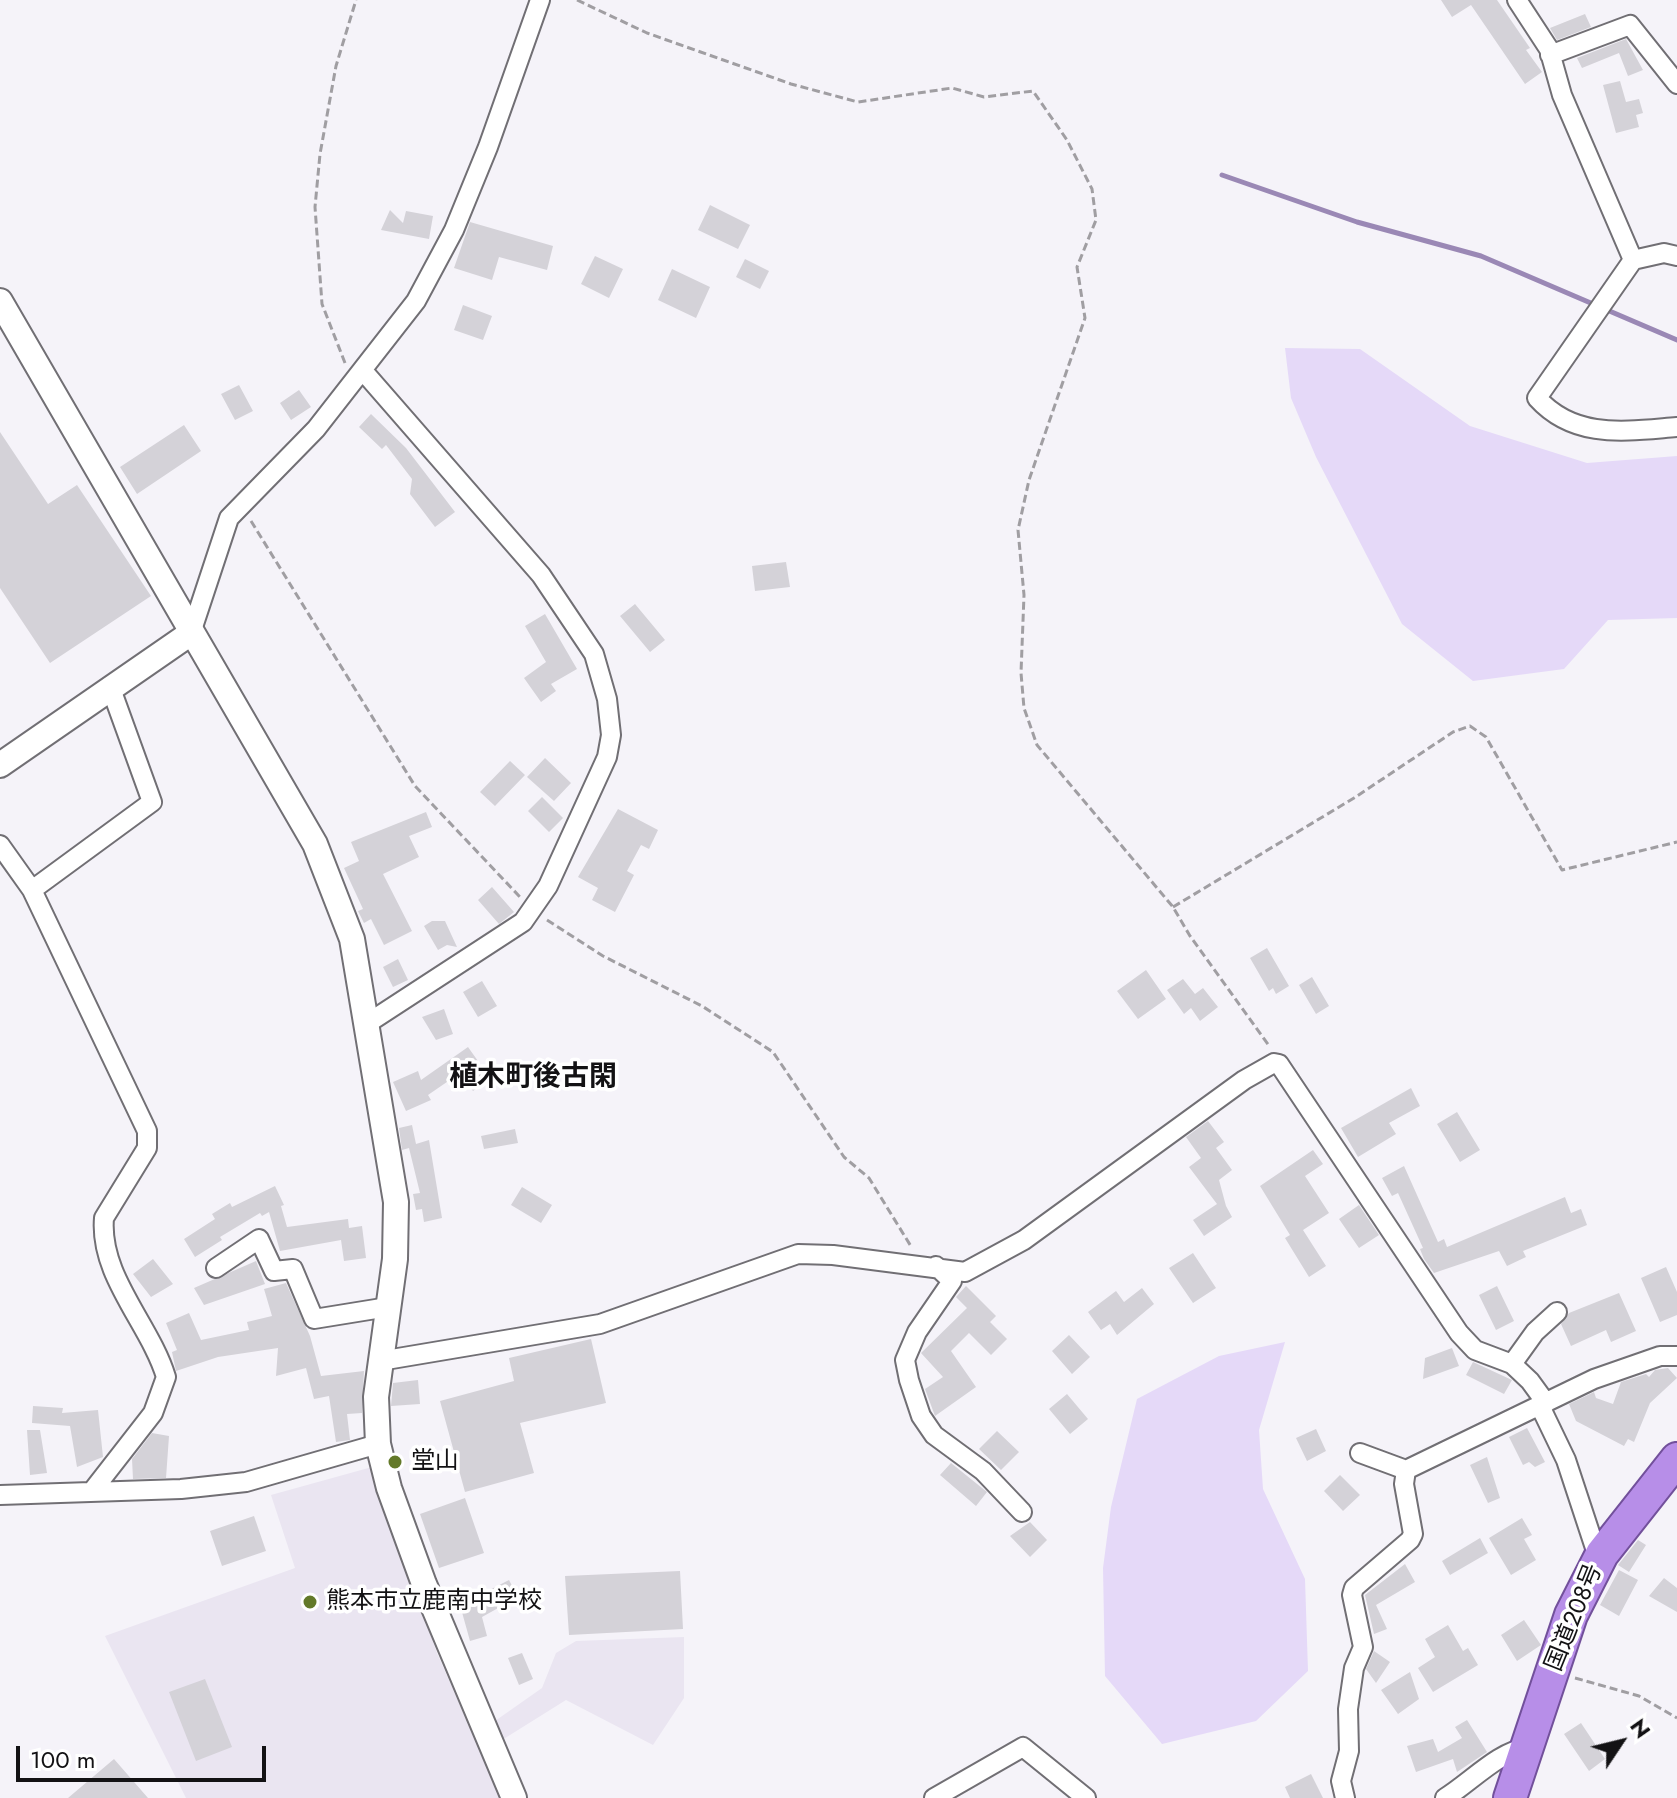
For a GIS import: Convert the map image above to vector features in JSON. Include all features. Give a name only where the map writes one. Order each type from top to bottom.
[{"type":"highway","name":"国道208号","points":[[1510,1798],[1571,1615],[1602,1554],[1677,1459]]},
{"type":"street","points":[[0,765],[110,686],[191,633],[229,518],[358,378],[416,301],[454,230],[488,147],[540,0]]},
{"type":"street","points":[[1523,1],[1550,55],[1562,95],[1633,260]]},
{"type":"street","points":[[1550,55],[1630,25],[1677,84]]},
{"type":"street","points":[[1677,256],[1664,253],[1633,260],[1537,398],[1553,416],[1581,426],[1618,432],[1677,427]]},
{"type":"street","points":[[0,301],[315,844],[352,939],[396,1202],[395,1259],[380,1361],[378,1444],[389,1488],[424,1584],[514,1798]]},
{"type":"street","points":[[358,378],[541,575],[594,654],[607,699],[611,735],[607,757],[548,886],[523,922],[368,1023]]},
{"type":"street","points":[[32,890],[152,802],[110,686]]},
{"type":"street","points":[[0,845],[32,890],[147,1131],[147,1148],[104,1218],[103,1230],[109,1260],[166,1377],[153,1413],[93,1490]]},
{"type":"street","points":[[380,1361],[600,1324],[798,1254],[929,1265],[965,1272],[995,1259],[1244,1080],[1274,1063],[1279,1064],[1459,1333],[1475,1350],[1512,1364],[1530,1381],[1566,1460],[1595,1548],[1602,1554]]},
{"type":"street","points":[[216,1268],[259,1239],[274,1271],[293,1269],[314,1319],[388,1307]]},
{"type":"street","points":[[929,1265],[952,1281],[917,1332],[905,1360],[921,1416],[934,1435],[952,1444],[983,1471],[1022,1512]]},
{"type":"street","points":[[1512,1364],[1535,1332],[1557,1312]]},
{"type":"street","points":[[1360,1453],[1406,1470],[1594,1379],[1660,1356],[1677,1356]]},
{"type":"street","points":[[0,1495],[181,1489],[246,1482],[378,1444]]},
{"type":"street","points":[[1345,1798],[1341,1781],[1349,1751],[1348,1709],[1354,1668],[1363,1647],[1352,1595],[1354,1588],[1410,1540],[1413,1534],[1404,1484],[1406,1470]]},
{"type":"street","points":[[934,1798],[1023,1747],[1086,1798]]},
{"type":"street","points":[[1445,1798],[1473,1781],[1509,1750],[1527,1748]]},
{"type":"path","points":[[356,0],[336,66],[320,154],[315,207],[322,304],[358,378]]},
{"type":"path","points":[[577,0],[647,33],[791,84],[858,102],[952,88],[984,97],[1033,91],[1067,140],[1092,189],[1096,220],[1077,267],[1085,318],[1029,480],[1018,530],[1024,595],[1021,673],[1024,708],[1037,745],[1173,907],[1190,936],[1277,1056],[1274,1063]]},
{"type":"path","points":[[241,505],[415,786],[531,909],[603,956],[748,1033],[779,1057],[844,1157],[869,1178],[929,1265]]},
{"type":"path","points":[[1173,907],[1354,798],[1453,732],[1470,726],[1486,737],[1562,870],[1677,842]]},
{"type":"path","points":[[1552,1671],[1639,1696],[1677,1718]]},
{"type":"shaded area","points":[[1285,348],[1360,349],[1470,426],[1587,463],[1677,456],[1677,618],[1608,620],[1564,669],[1473,681],[1402,624],[1316,457],[1291,398]]},
{"type":"shaded area","points":[[1285,1342],[1259,1430],[1263,1489],[1305,1579],[1308,1671],[1256,1721],[1162,1744],[1105,1676],[1103,1568],[1111,1507],[1137,1399],[1219,1356]]},
{"type":"shaded area","name":"熊本市立鹿南中学校","points":[[372,1467],[437,1653],[501,1798],[186,1798],[105,1636],[295,1568],[271,1495]]},
{"type":"shaded area","points":[[684,1637],[684,1698],[653,1745],[566,1700],[502,1740],[495,1721],[542,1688],[556,1653],[576,1641]]},
{"type":"building","points":[[1441,0],[1497,0],[1530,48],[1526,50],[1542,72],[1525,84],[1471,5],[1452,17]]},
{"type":"building","points":[[1585,14],[1591,27],[1557,40],[1550,28]]},
{"type":"building","points":[[1626,39],[1643,70],[1628,76],[1619,53],[1582,68],[1577,58]]},
{"type":"building","points":[[1620,81],[1626,102],[1639,99],[1643,113],[1636,115],[1639,127],[1616,133],[1603,85]]},
{"type":"building","points":[[710,205],[750,225],[738,249],[698,230]]},
{"type":"building","points":[[390,210],[403,223],[406,211],[433,216],[429,239],[381,230]]},
{"type":"building","points":[[470,222],[553,246],[547,270],[499,257],[492,280],[454,268]]},
{"type":"building","points":[[595,256],[623,269],[609,298],[581,284]]},
{"type":"building","points":[[745,259],[769,271],[760,289],[736,277]]},
{"type":"building","points":[[672,269],[710,287],[696,318],[658,300]]},
{"type":"building","points":[[463,305],[492,316],[483,340],[454,330]]},
{"type":"building","points":[[239,385],[253,411],[235,420],[221,394]]},
{"type":"building","points":[[299,390],[311,407],[291,420],[280,403]]},
{"type":"building","points":[[371,414],[406,448],[455,512],[435,527],[410,494],[412,479],[386,445],[382,449],[359,427]]},
{"type":"building","points":[[184,425],[201,451],[137,494],[120,467]]},
{"type":"building","points":[[0,432],[48,504],[77,485],[151,596],[50,663],[0,588]]},
{"type":"building","points":[[786,562],[790,587],[755,591],[752,566]]},
{"type":"building","points":[[635,604],[665,640],[650,652],[620,616]]},
{"type":"building","points":[[545,614],[577,669],[551,684],[556,691],[541,702],[524,678],[546,662],[525,626]]},
{"type":"building","points":[[545,758],[571,783],[554,801],[527,777]]},
{"type":"building","points":[[510,761],[525,775],[495,806],[480,792]]},
{"type":"building","points":[[542,797],[563,818],[549,832],[528,811]]},
{"type":"building","points":[[618,809],[658,830],[649,849],[641,845],[627,871],[634,875],[615,912],[592,900],[598,888],[578,877]]},
{"type":"building","points":[[426,812],[432,827],[409,836],[419,857],[383,874],[412,931],[384,945],[371,919],[364,923],[358,911],[363,909],[344,868],[359,861],[351,842]]},
{"type":"building","points":[[492,887],[514,912],[499,924],[478,900]]},
{"type":"building","points":[[432,921],[445,921],[457,947],[447,945],[438,950],[424,926]]},
{"type":"building","points":[[1267,948],[1289,986],[1276,994],[1273,988],[1269,991],[1250,958]]},
{"type":"building","points":[[398,959],[408,980],[393,987],[383,967]]},
{"type":"building","points":[[1146,970],[1166,999],[1138,1019],[1117,991]]},
{"type":"building","points":[[1312,977],[1329,1006],[1316,1014],[1299,985]]},
{"type":"building","points":[[1183,979],[1195,994],[1203,988],[1218,1007],[1200,1021],[1191,1008],[1184,1014],[1167,990]]},
{"type":"building","points":[[482,981],[497,1006],[478,1017],[463,992]]},
{"type":"building","points":[[444,1009],[453,1034],[436,1040],[422,1017]]},
{"type":"building","points":[[468,1047],[490,1078],[473,1091],[460,1073],[428,1095],[431,1100],[406,1111],[393,1082],[418,1071],[421,1080]]},
{"type":"building","points":[[1411,1088],[1420,1106],[1389,1123],[1396,1134],[1358,1157],[1341,1128]]},
{"type":"building","points":[[1457,1112],[1480,1150],[1460,1162],[1437,1124]]},
{"type":"building","points":[[1208,1121],[1224,1142],[1216,1148],[1232,1170],[1219,1180],[1232,1217],[1204,1236],[1193,1220],[1217,1204],[1189,1167],[1201,1158],[1186,1137]]},
{"type":"building","points":[[412,1125],[416,1144],[429,1140],[442,1218],[424,1222],[422,1209],[416,1210],[413,1194],[420,1193],[409,1148],[402,1150],[399,1128]]},
{"type":"building","points":[[515,1129],[518,1143],[484,1149],[481,1136]]},
{"type":"building","points":[[1313,1150],[1323,1164],[1305,1176],[1329,1213],[1303,1230],[1326,1266],[1309,1277],[1285,1238],[1290,1235],[1260,1186]]},
{"type":"building","points":[[1404,1166],[1438,1242],[1444,1239],[1447,1247],[1565,1197],[1571,1213],[1581,1209],[1587,1225],[1523,1251],[1526,1257],[1507,1266],[1499,1251],[1434,1273],[1424,1259],[1420,1249],[1423,1248],[1398,1193],[1392,1196],[1382,1178]]},
{"type":"building","points":[[275,1186],[284,1205],[281,1206],[287,1227],[348,1219],[349,1228],[362,1226],[366,1258],[344,1261],[341,1240],[280,1251],[269,1212],[262,1216],[260,1213],[220,1237],[222,1240],[195,1257],[184,1239],[215,1219],[212,1214],[230,1203],[232,1207]]},
{"type":"building","points":[[522,1187],[552,1205],[541,1223],[511,1205]]},
{"type":"building","points":[[1359,1205],[1379,1235],[1359,1248],[1339,1219]]},
{"type":"building","points":[[1193,1253],[1216,1288],[1193,1303],[1169,1268]]},
{"type":"building","points":[[153,1259],[173,1284],[151,1297],[133,1274]]},
{"type":"building","points":[[256,1261],[265,1284],[204,1305],[194,1288]]},
{"type":"building","points":[[1666,1267],[1677,1292],[1677,1315],[1660,1322],[1641,1278]]},
{"type":"building","points":[[286,1283],[310,1336],[321,1376],[364,1371],[362,1413],[347,1414],[350,1440],[336,1442],[329,1396],[314,1399],[306,1368],[276,1376],[278,1348],[218,1357],[176,1371],[172,1352],[177,1350],[166,1323],[189,1313],[201,1340],[249,1330],[247,1322],[272,1316],[264,1289]]},
{"type":"building","points":[[966,1286],[996,1316],[990,1322],[1007,1339],[991,1355],[969,1333],[951,1351],[976,1387],[935,1416],[925,1389],[943,1377],[921,1353],[967,1308],[956,1297]]},
{"type":"building","points":[[1497,1286],[1514,1321],[1496,1330],[1479,1295]]},
{"type":"building","points":[[1142,1288],[1154,1304],[1117,1335],[1110,1324],[1101,1330],[1088,1312],[1116,1291],[1124,1302]]},
{"type":"building","points":[[1619,1293],[1636,1331],[1611,1342],[1606,1330],[1571,1346],[1561,1324],[1569,1313]]},
{"type":"building","points":[[1069,1335],[1090,1357],[1072,1374],[1052,1351]]},
{"type":"building","points":[[591,1339],[606,1403],[520,1423],[534,1473],[465,1492],[440,1401],[514,1381],[509,1358]]},
{"type":"building","points":[[1452,1348],[1459,1366],[1423,1379],[1425,1358]]},
{"type":"building","points":[[1473,1362],[1512,1380],[1504,1394],[1466,1375]]},
{"type":"building","points":[[1668,1368],[1677,1378],[1650,1403],[1634,1442],[1628,1439],[1624,1446],[1576,1421],[1569,1404],[1594,1392],[1596,1398],[1613,1404],[1621,1382],[1646,1374],[1649,1377],[1655,1370]]},
{"type":"building","points":[[418,1380],[420,1404],[391,1406],[393,1383]]},
{"type":"building","points":[[1067,1394],[1088,1419],[1070,1434],[1049,1409]]},
{"type":"building","points":[[33,1406],[63,1408],[62,1413],[98,1410],[103,1457],[77,1467],[70,1426],[32,1423]]},
{"type":"building","points":[[1527,1428],[1545,1462],[1535,1467],[1529,1462],[1523,1465],[1509,1437]]},
{"type":"building","points":[[1316,1429],[1326,1451],[1307,1461],[1296,1438]]},
{"type":"building","points":[[27,1430],[40,1430],[47,1473],[30,1475]]},
{"type":"building","points":[[997,1431],[1019,1452],[1001,1470],[979,1449]]},
{"type":"building","points":[[152,1433],[169,1436],[166,1478],[133,1479],[132,1459]]},
{"type":"building","points":[[1487,1457],[1500,1498],[1488,1503],[1470,1465]]},
{"type":"building","points":[[951,1463],[987,1492],[976,1506],[940,1475]]},
{"type":"building","points":[[1340,1475],[1360,1495],[1343,1511],[1324,1491]]},
{"type":"building","points":[[465,1498],[484,1553],[439,1568],[420,1514]]},
{"type":"building","points":[[254,1516],[266,1551],[222,1566],[210,1531]]},
{"type":"building","points":[[1522,1518],[1532,1535],[1524,1539],[1536,1560],[1511,1575],[1489,1538]]},
{"type":"building","points":[[1030,1522],[1047,1540],[1030,1557],[1010,1536]]},
{"type":"building","points":[[1480,1538],[1488,1553],[1450,1575],[1442,1561]]},
{"type":"building","points":[[1638,1540],[1646,1545],[1629,1572],[1618,1565]]},
{"type":"building","points":[[1405,1564],[1415,1582],[1376,1605],[1387,1629],[1374,1634],[1365,1595]]},
{"type":"building","points":[[1619,1570],[1638,1580],[1619,1616],[1600,1605]]},
{"type":"building","points":[[680,1571],[683,1629],[569,1635],[565,1576]]},
{"type":"building","points":[[1664,1578],[1677,1588],[1677,1612],[1649,1596]]},
{"type":"building","points":[[509,1580],[518,1597],[482,1617],[487,1636],[470,1641],[460,1605]]},
{"type":"building","points":[[1524,1620],[1541,1645],[1517,1661],[1501,1635]]},
{"type":"building","points":[[1448,1625],[1463,1651],[1468,1648],[1478,1665],[1433,1692],[1418,1668],[1435,1657],[1425,1639]]},
{"type":"building","points":[[1374,1651],[1390,1662],[1376,1683],[1366,1669]]},
{"type":"building","points":[[522,1653],[533,1679],[519,1685],[508,1658]]},
{"type":"building","points":[[1410,1672],[1419,1699],[1398,1714],[1381,1690]]},
{"type":"building","points":[[205,1679],[232,1747],[196,1761],[169,1692]]},
{"type":"building","points":[[1467,1720],[1487,1752],[1457,1772],[1453,1759],[1416,1772],[1407,1746],[1433,1739],[1438,1752],[1462,1738],[1455,1727]]},
{"type":"building","points":[[1581,1723],[1605,1759],[1589,1771],[1564,1734]]},
{"type":"building","points":[[114,1759],[148,1798],[68,1798]]},
{"type":"building","points":[[1311,1774],[1323,1798],[1290,1798],[1285,1787]]},
{"type":"waterway","points":[[1222,175],[1357,222],[1481,256],[1677,340]]},
{"type":"place","name":"堂山","points":[[395,1462]]},
{"type":"place","name":"熊本市立鹿南中学校","points":[[310,1602]]},
{"type":"district","name":"植木町後古閑","points":[[533,1078]]}]
